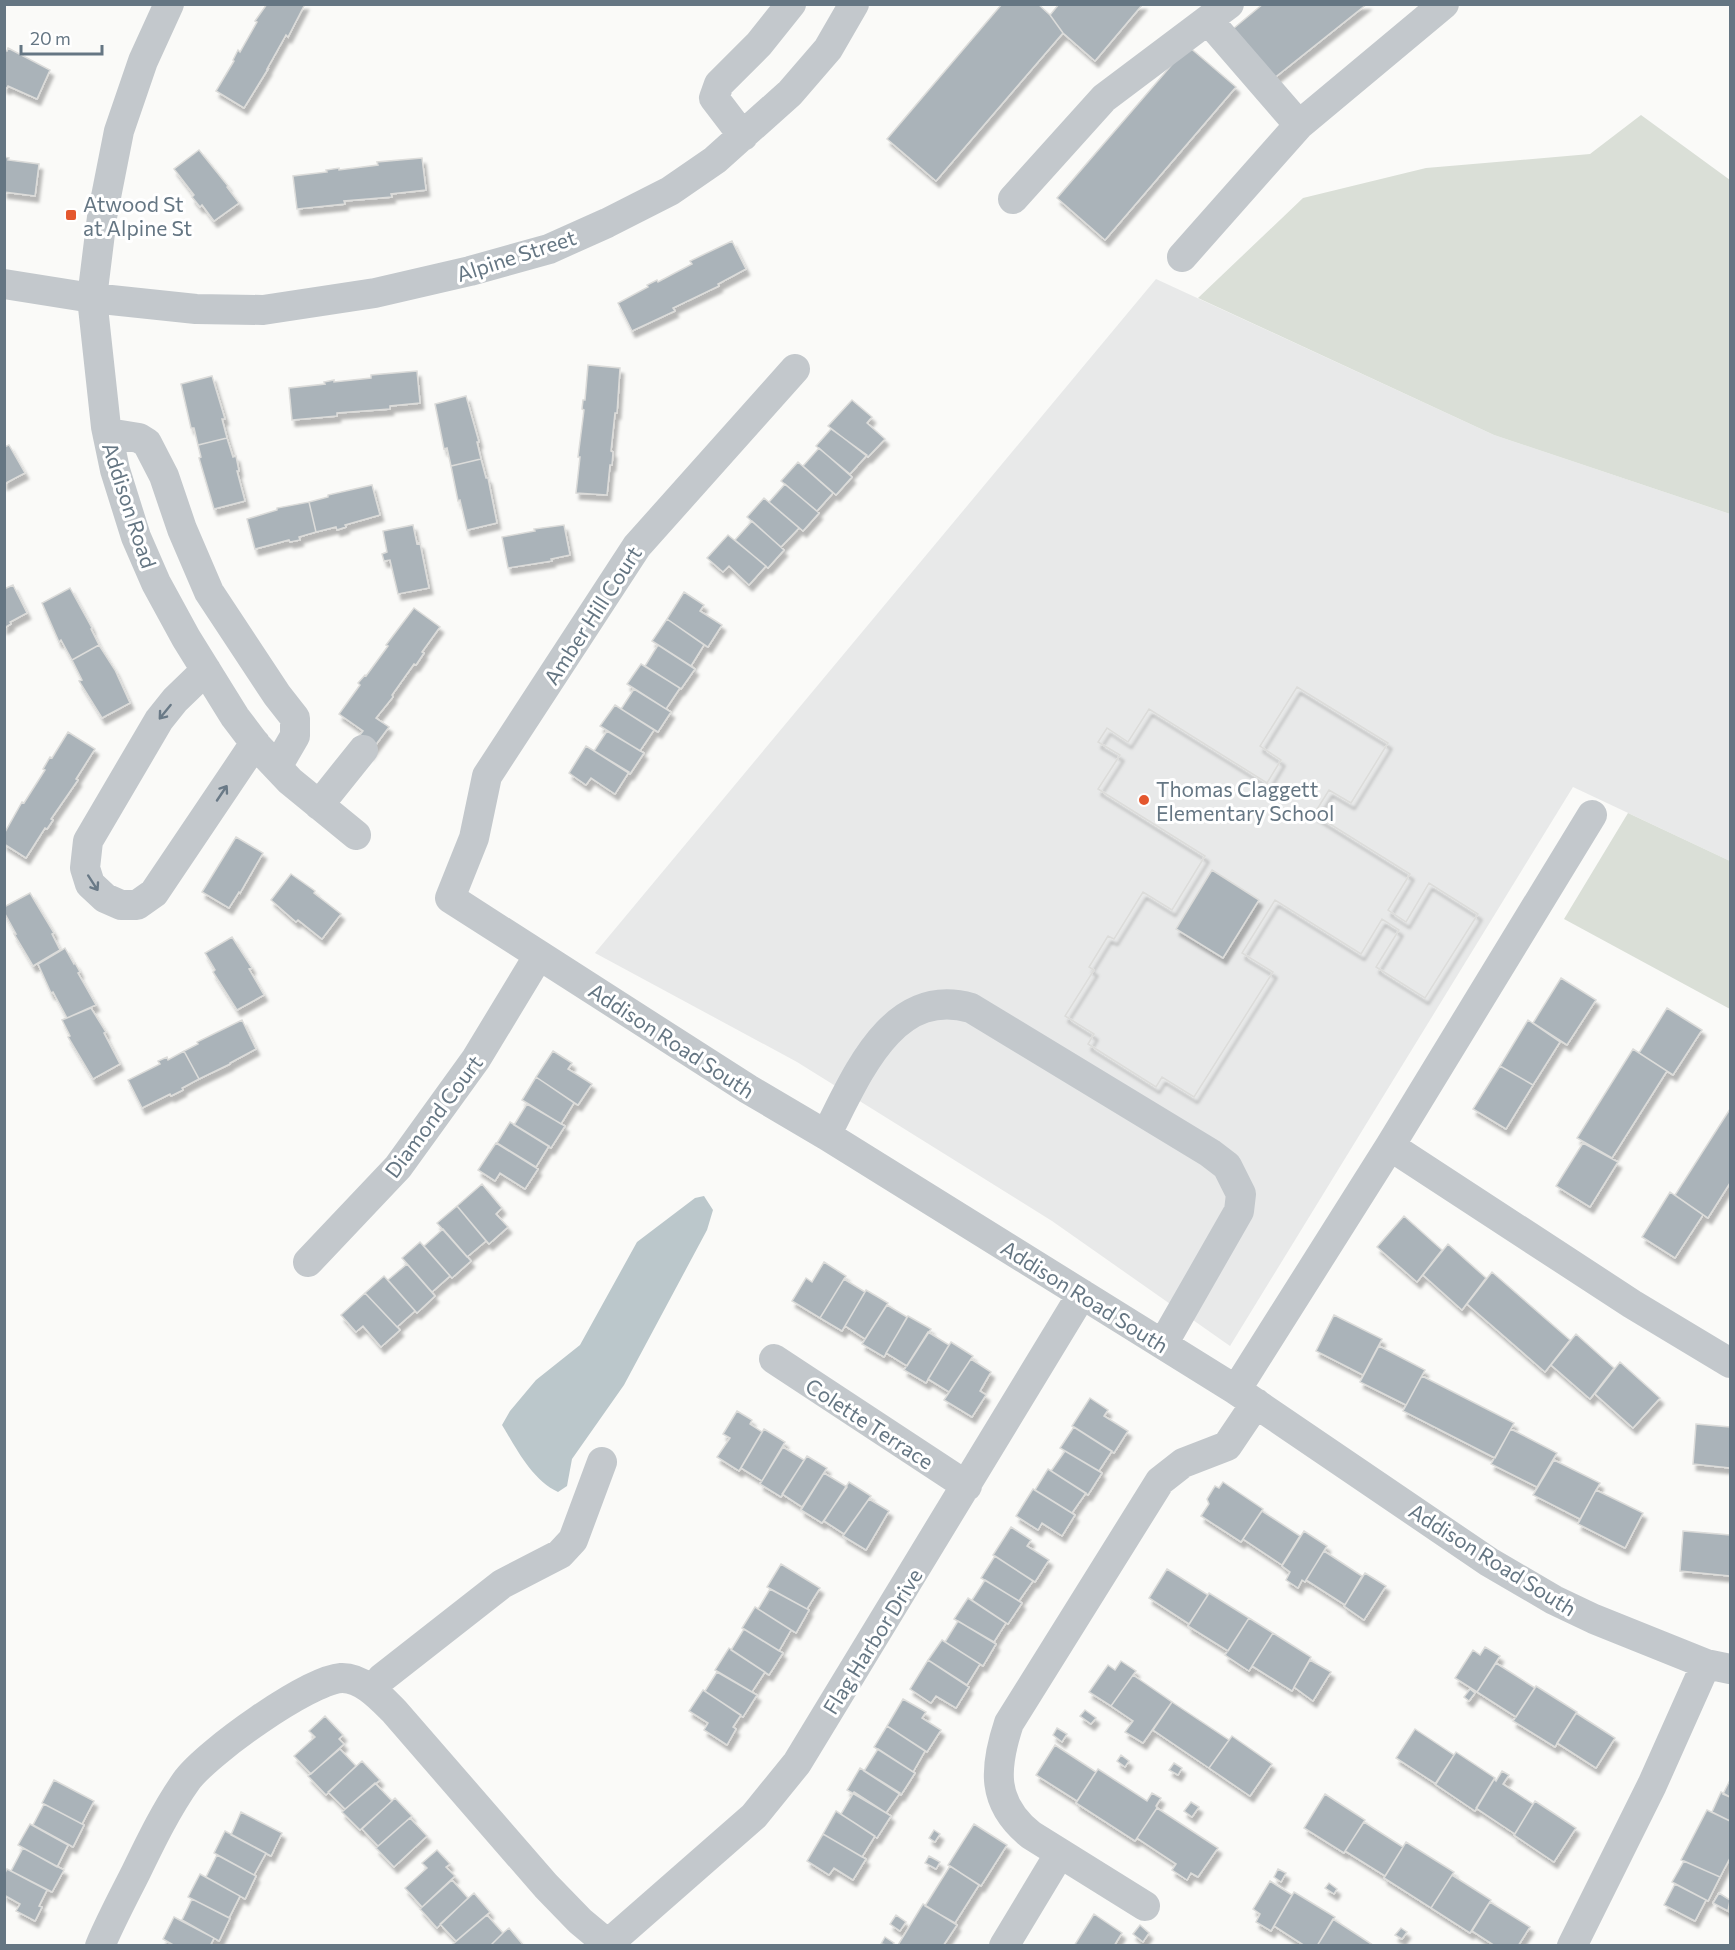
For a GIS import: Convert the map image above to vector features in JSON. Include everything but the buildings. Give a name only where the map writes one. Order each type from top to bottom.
[{"type":"street","name":"Addison Road","points":[[169,4],[143,61],[119,131],[102,217],[92,298],[108,433],[115,470],[136,537],[156,583],[235,717],[255,744],[290,781],[356,835]]},
{"type":"street","points":[[743,136],[714,98],[719,84],[759,44],[791,4]]},
{"type":"street","name":"Alpine Street","points":[[92,298],[196,309],[263,310],[375,293],[470,272],[549,249],[670,191],[715,160],[790,93],[828,49],[854,4]]},
{"type":"street","points":[[1182,257],[1299,125],[1444,4]]},
{"type":"street","points":[[1013,199],[1104,98],[1218,12],[1299,125]]},
{"type":"street","points":[[6,283],[92,298]]},
{"type":"street","name":"Amber Hill Court","points":[[450,898],[474,838],[487,776],[630,556],[795,369]]},
{"type":"street","points":[[108,433],[139,438],[147,443],[164,476],[182,529],[209,592],[277,695],[295,718],[295,736],[277,767]]},
{"type":"street","points":[[206,670],[175,700],[159,720],[88,841],[85,868],[90,884],[105,898],[121,906],[137,905],[154,893],[255,744]]},
{"type":"street","points":[[319,805],[363,750]]},
{"type":"street","points":[[1145,1906],[1019,1826],[1003,1800],[998,1784],[1000,1750],[1009,1723],[1160,1481],[1183,1463],[1227,1446],[1246,1396],[1390,1146],[1592,814]]},
{"type":"street","name":"Addison Road South","points":[[450,898],[748,1089],[1246,1396],[1489,1562],[1554,1600],[1594,1619],[1718,1666]]},
{"type":"street","name":"Diamond Court","points":[[308,1262],[398,1167],[476,1059],[539,955]]},
{"type":"street","points":[[826,1135],[860,1072],[884,1036],[901,1019],[927,1006],[955,1004],[971,1008],[1210,1153],[1227,1166],[1242,1194],[1239,1211],[1163,1344]]},
{"type":"street","points":[[1390,1146],[1632,1304],[1731,1363]]},
{"type":"street","name":"Flag Harbor Drive","points":[[100,1946],[158,1827],[188,1779],[212,1756],[264,1716],[315,1686],[343,1678],[373,1690],[412,1730],[546,1886],[580,1921],[610,1944],[754,1816],[782,1784],[967,1486],[1082,1294]]},
{"type":"street","name":"Colette Terrace","points":[[774,1359],[967,1486]]},
{"type":"street","points":[[373,1690],[382,1678],[502,1584],[560,1554],[573,1540],[602,1462]]},
{"type":"street","points":[[1572,1946],[1652,1785],[1718,1666]]},
{"type":"street","points":[[1004,1946],[1060,1853]]},
{"type":"shaded area","points":[[1641,115],[1730,180],[1730,514],[1494,435],[1198,298],[1303,198],[1426,168],[1590,154]]},
{"type":"shaded area","name":"Thomas Claggett Elementary School","points":[[1156,279],[1494,435],[1730,514],[1730,861],[1573,787],[1230,1346],[1052,1221],[797,1062],[595,953]]},
{"type":"shaded area","points":[[1628,813],[1730,861],[1730,1009],[1564,919]]},
{"type":"shaded area","points":[[704,1196],[713,1210],[707,1230],[624,1385],[572,1459],[567,1486],[558,1492],[540,1480],[533,1472],[502,1425],[510,1411],[536,1380],[580,1345],[637,1242],[695,1198]]},
{"type":"place","name":"Atwood St at Alpine St","points":[[71,215]]},
{"type":"place","name":"Thomas Claggett Elementary School","points":[[1144,800]]}]
